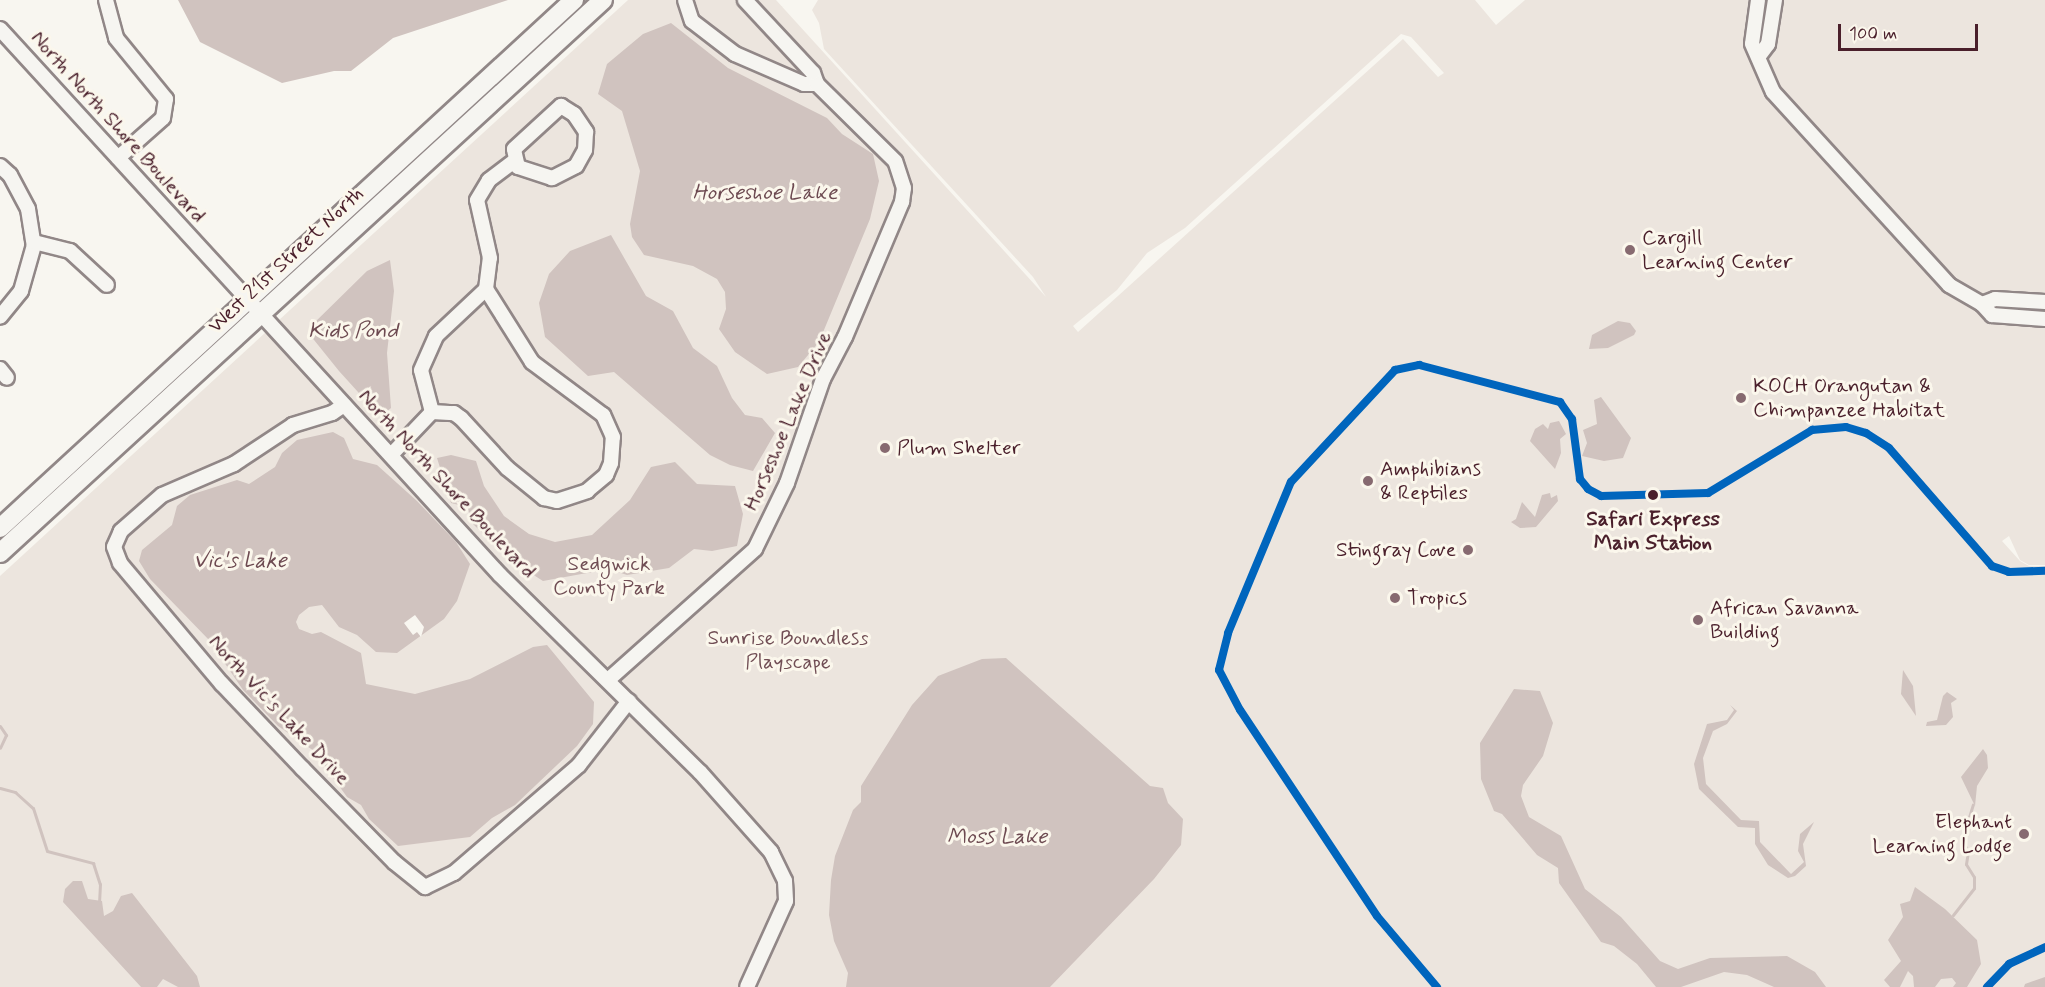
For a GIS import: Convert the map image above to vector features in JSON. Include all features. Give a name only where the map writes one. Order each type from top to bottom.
[{"type":"main road","name":"West 21st Street North","points":[[0,528],[574,0]]},
{"type":"main road","name":"West 21st Street North","points":[[0,553],[603,0]]},
{"type":"street","points":[[106,0],[116,38],[166,99],[163,118],[118,158]]},
{"type":"street","points":[[685,0],[692,21],[735,54],[804,84],[817,84]]},
{"type":"street","name":"Horseshoe Lake Drive","points":[[608,680],[755,549],[787,483],[823,379],[898,215],[904,188],[895,161],[817,84],[813,73],[745,0]]},
{"type":"street","points":[[1758,0],[1752,44],[1773,92],[1948,285],[1982,304],[1992,315],[2045,319]]},
{"type":"street","points":[[1759,56],[1768,44],[1775,0]]},
{"type":"street","name":"North North Shore Boulevard","points":[[0,29],[500,575],[629,700],[708,781],[781,868],[786,891],[784,910],[747,987]]},
{"type":"street","points":[[566,107],[581,122],[585,150],[569,172],[543,177],[518,167],[514,161],[514,149],[555,110],[566,107]]},
{"type":"street","points":[[391,455],[432,412],[454,413],[461,418],[507,468],[544,498],[557,501],[587,491],[606,474],[611,463],[613,437],[603,416],[532,362],[486,290],[490,258],[477,200],[489,180],[514,161]]},
{"type":"street","points":[[0,166],[21,192],[33,225],[34,242],[21,291],[0,317]]},
{"type":"street","points":[[34,242],[70,251],[107,285]]},
{"type":"street","points":[[432,412],[422,362],[436,336],[486,290]]},
{"type":"street","points":[[1982,304],[1995,299],[2045,302]]},
{"type":"street","name":"North Vic's Lake Drive","points":[[344,405],[332,413],[293,425],[234,464],[162,495],[121,531],[114,547],[120,563],[222,684],[302,768],[394,862],[425,887],[454,873],[579,765],[629,700]]},
{"type":"green space","points":[[628,0],[776,0],[1046,297],[1033,277],[824,49],[819,23],[812,10],[818,0],[1475,0],[1496,25],[1525,0],[2045,0],[2045,565],[2029,565],[2020,560],[2009,536],[2002,541],[2020,561],[2029,566],[2045,566],[2045,987],[0,987],[0,576]],"holes":[[[1401,34],[1411,37],[1444,73],[1438,77],[1403,39],[1078,332],[1073,326],[1117,290],[1147,253],[1185,228]]]},
{"type":"water","points":[[178,0],[508,0],[393,38],[351,71],[334,71],[282,83],[200,42]]},
{"type":"water","name":"Horseshoe Lake","points":[[671,23],[728,68],[827,118],[842,134],[873,154],[879,181],[870,219],[819,342],[798,367],[767,374],[735,352],[719,329],[726,309],[725,292],[717,279],[693,266],[644,255],[632,237],[630,224],[640,171],[622,111],[598,94],[607,64],[643,34]]},
{"type":"water","points":[[611,235],[646,296],[673,311],[693,348],[717,366],[732,398],[745,415],[762,418],[775,433],[753,471],[730,465],[710,455],[614,372],[588,376],[545,337],[539,303],[549,274],[570,251]]},
{"type":"water","name":"Kids Pond","points":[[390,260],[394,291],[387,353],[391,408],[385,413],[377,413],[310,335],[309,328],[367,271]]},
{"type":"water","points":[[1618,321],[1630,323],[1636,331],[1634,335],[1608,348],[1589,349],[1592,335]]},
{"type":"water","points":[[1601,397],[1631,438],[1623,458],[1604,461],[1582,456],[1587,443],[1583,430],[1597,424],[1594,400]]},
{"type":"water","points":[[1559,421],[1566,434],[1560,439],[1561,453],[1555,469],[1530,441],[1535,429],[1543,424],[1548,429],[1550,423]]},
{"type":"water","name":"Vic's Lake","points":[[333,432],[344,438],[353,459],[377,465],[417,501],[456,542],[470,564],[457,601],[444,619],[397,653],[376,652],[357,635],[339,627],[322,605],[309,607],[299,615],[296,622],[299,629],[312,634],[321,632],[361,653],[366,684],[415,694],[470,679],[533,647],[547,645],[594,702],[593,724],[577,746],[515,805],[492,818],[470,837],[398,846],[369,819],[361,805],[347,797],[314,751],[278,726],[243,690],[209,640],[150,579],[139,561],[142,550],[172,525],[177,506],[190,495],[237,480],[249,484],[275,467],[282,453],[297,440]]},
{"type":"water","points":[[451,455],[476,461],[484,486],[504,516],[529,534],[555,542],[592,535],[630,500],[651,467],[675,462],[697,484],[735,486],[743,514],[737,546],[712,551],[694,549],[669,568],[627,575],[609,569],[543,581],[510,560],[473,524],[467,507],[451,503],[437,458]]},
{"type":"water","points":[[1550,493],[1551,498],[1557,495],[1558,501],[1536,527],[1520,528],[1511,522],[1516,519],[1522,502],[1535,517],[1542,495]]},
{"type":"water","name":"Moss Lake","points":[[1006,658],[1150,786],[1163,788],[1168,803],[1183,819],[1181,845],[1154,879],[1050,987],[846,987],[848,973],[834,941],[829,915],[831,880],[835,856],[853,810],[861,802],[861,786],[912,705],[938,676],[982,659]]},
{"type":"water","points":[[1903,670],[1913,686],[1916,716],[1901,694]]},
{"type":"water","points":[[1514,689],[1540,691],[1553,723],[1543,756],[1523,785],[1521,796],[1529,817],[1561,836],[1585,889],[1621,917],[1660,961],[1678,969],[1710,958],[1787,956],[1815,972],[1826,987],[1774,987],[1747,975],[1724,972],[1681,987],[1656,987],[1637,964],[1614,946],[1601,942],[1559,883],[1558,868],[1537,855],[1502,814],[1494,811],[1481,779],[1480,743]]},
{"type":"water","points":[[1947,692],[1957,699],[1951,703],[1953,717],[1946,725],[1926,726],[1927,722],[1937,720],[1943,696]]},
{"type":"water","points":[[1730,705],[1737,711],[1727,724],[1713,731],[1703,758],[1706,784],[1741,820],[1759,821],[1760,842],[1791,874],[1804,862],[1798,851],[1800,834],[1814,822],[1803,844],[1806,866],[1795,876],[1788,878],[1768,865],[1755,844],[1755,828],[1738,827],[1699,789],[1694,764],[1707,724],[1727,720],[1734,710]]},
{"type":"water","points":[[1983,749],[1987,755],[1988,768],[1977,786],[1975,806],[1961,777]]},
{"type":"water","points":[[73,881],[82,881],[88,899],[102,901],[104,916],[113,911],[121,896],[132,893],[197,976],[200,987],[178,987],[163,979],[157,987],[141,987],[63,902],[65,889]]},
{"type":"water","points":[[1915,887],[1945,909],[1977,940],[1981,964],[1967,987],[1953,987],[1956,983],[1952,978],[1941,979],[1935,987],[1914,987],[1913,976],[1908,971],[1900,987],[1890,987],[1884,980],[1901,961],[1888,940],[1903,917],[1900,904],[1910,901]]},
{"type":"water","points":[[2045,977],[2045,987],[2024,987],[2025,984]]},
{"type":"pier","points":[[415,615],[424,627],[421,637],[417,632],[413,635],[404,623]]},
{"type":"waterway","points":[[0,726],[6,735],[0,748]]},
{"type":"waterway","points":[[0,788],[15,792],[33,808],[47,851],[93,863],[100,884],[99,901]]},
{"type":"waterway","points":[[1953,915],[1974,888],[1974,877],[1966,864],[1968,851],[1962,840],[1973,805]]},
{"type":"transit line","points":[[1437,987],[1377,916],[1240,710],[1219,670],[1228,633],[1291,482],[1395,370],[1419,365],[1560,402],[1572,419],[1580,479],[1588,489],[1601,496],[1708,493],[1812,430],[1846,427],[1866,433],[1889,448],[1992,566],[2009,572],[2045,571]]},
{"type":"transit line","points":[[1987,987],[2009,964],[2045,947]]},
{"type":"place","name":"Cargill Learning Center","points":[[1630,250]]},
{"type":"place","name":"KOCH Orangutan & Chimpanzee Habitat","points":[[1741,398]]},
{"type":"place","name":"Plum Shelter","points":[[885,448]]},
{"type":"place","name":"Amphibians & Reptiles","points":[[1368,481]]},
{"type":"place","name":"Safari Express Main Station","points":[[1653,495]]},
{"type":"place","name":"Stingray Cove","points":[[1468,550]]},
{"type":"place","name":"Tropics","points":[[1395,598]]},
{"type":"place","name":"African Savanna Building","points":[[1698,620]]},
{"type":"place","name":"Elephant Learning Lodge","points":[[2024,834]]},
{"type":"park label","name":"Sedgwick County Park","points":[[609,576]]},
{"type":"park label","name":"Sunrise Boundless Playscape","points":[[788,650]]}]
